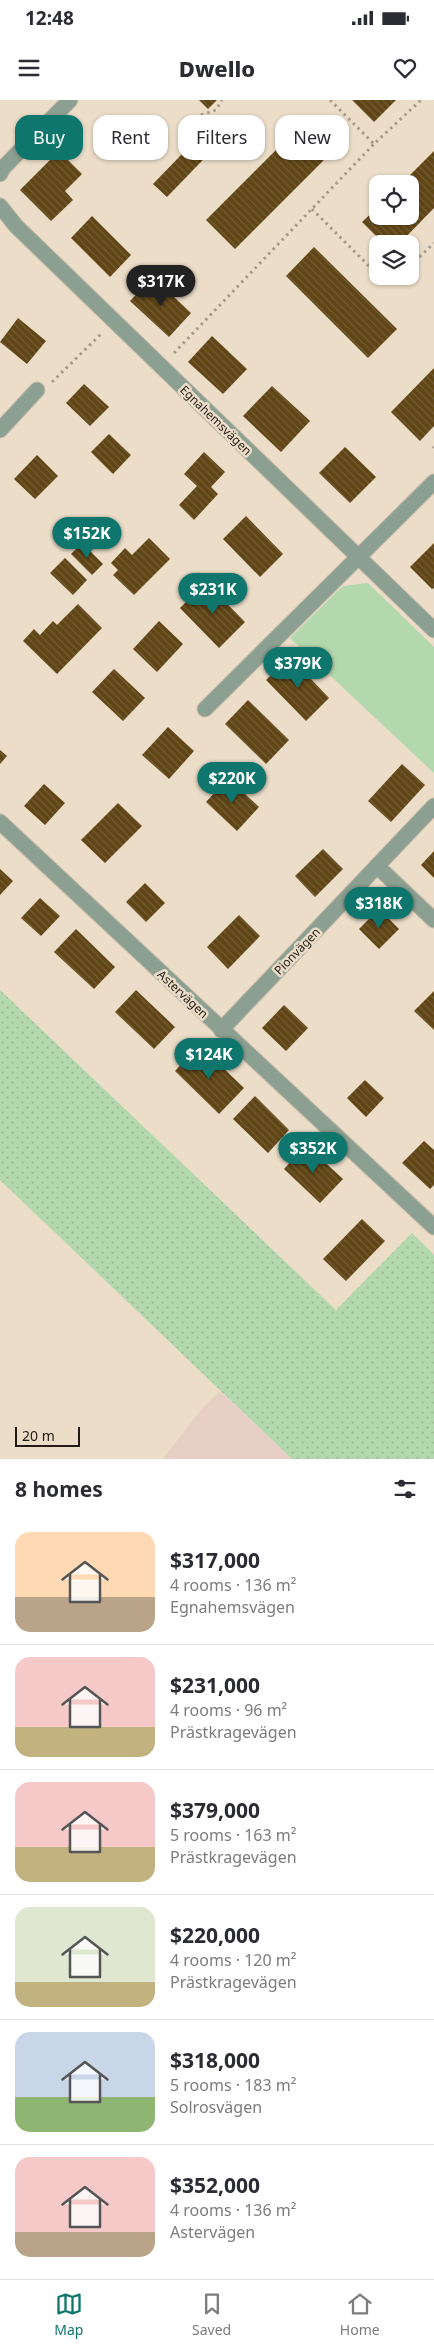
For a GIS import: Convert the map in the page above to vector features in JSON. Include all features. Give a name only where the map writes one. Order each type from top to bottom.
[{"type":"street","points":[[0,174],[2,168],[70,100]]},
{"type":"street","name":"Egnahemsvägen","points":[[0,206],[16,226],[434,630]]},
{"type":"street","points":[[0,430],[37,390]]},
{"type":"street","points":[[205,709],[434,482]]},
{"type":"street","name":"Pionvägen","points":[[221,1030],[434,806]]},
{"type":"street","name":"Astervägen","points":[[0,822],[434,1227]]},
{"type":"street","points":[[377,866],[434,920]]},
{"type":"path","points":[[201,115],[216,110],[222,100]]},
{"type":"path","points":[[330,100],[374,144]]},
{"type":"path","points":[[161,367],[374,144],[421,100]]},
{"type":"path","points":[[312,209],[369,266]]},
{"type":"path","points":[[419,257],[434,243]]},
{"type":"path","points":[[37,390],[49,384],[114,321]]},
{"type":"shaded area","points":[[220,1391],[292,1459],[163,1459],[199,1412]]},
{"type":"green space","points":[[368,583],[434,647],[434,773],[290,638],[343,586]]},
{"type":"green space","points":[[0,990],[336,1310],[412,1233],[434,1255],[434,1459],[292,1459],[0,1180]]},
{"type":"building","points":[[199,100],[217,100],[208,109]]},
{"type":"building","points":[[352,100],[396,100],[374,122]]},
{"type":"building","points":[[275,151],[275,160],[324,160],[235,249],[206,220]]},
{"type":"building","points":[[434,151],[434,208],[419,223],[419,175],[410,175]]},
{"type":"building","points":[[178,158],[178,160],[203,160],[167,197],[153,184]]},
{"type":"building","points":[[50,160],[68,160],[82,174],[65,191],[73,200],[51,221],[20,190]]},
{"type":"building","points":[[369,215],[369,225],[417,225],[408,235],[375,235],[362,222]]},
{"type":"building","points":[[92,216],[131,255],[110,277],[71,238]]},
{"type":"building","points":[[314,247],[397,329],[368,358],[286,276]]},
{"type":"building","points":[[153,277],[191,313],[169,337],[130,301]]},
{"type":"building","points":[[18,318],[46,341],[27,364],[0,342]]},
{"type":"building","points":[[212,336],[247,369],[223,394],[188,362]]},
{"type":"building","points":[[434,368],[434,426],[420,441],[391,412]]},
{"type":"building","points":[[84,384],[109,407],[90,426],[66,403]]},
{"type":"building","points":[[272,386],[310,421],[281,452],[243,416]]},
{"type":"building","points":[[109,434],[131,455],[113,474],[91,452]]},
{"type":"building","points":[[345,447],[376,477],[350,503],[319,473]]},
{"type":"building","points":[[204,452],[225,472],[211,487],[218,494],[194,520],[179,505],[197,486],[184,474]]},
{"type":"building","points":[[37,455],[58,476],[35,499],[14,479]]},
{"type":"building","points":[[246,516],[283,554],[260,577],[223,539]]},
{"type":"building","points":[[149,538],[170,559],[134,595],[113,575],[118,570],[111,563],[125,548],[132,555]]},
{"type":"building","points":[[82,543],[103,564],[92,575],[71,554]]},
{"type":"building","points":[[434,543],[434,588],[432,589],[410,567]]},
{"type":"building","points":[[65,558],[87,580],[73,595],[50,573]]},
{"type":"building","points":[[206,582],[245,622],[219,648],[180,608]]},
{"type":"building","points":[[78,604],[102,628],[57,674],[23,641],[34,629],[40,635],[53,621],[57,625]]},
{"type":"building","points":[[159,621],[183,644],[157,672],[133,649]]},
{"type":"building","points":[[290,657],[329,698],[306,721],[266,680]]},
{"type":"building","points":[[114,669],[145,698],[123,721],[92,692]]},
{"type":"building","points":[[248,700],[289,740],[266,764],[225,724]]},
{"type":"building","points":[[168,727],[194,751],[169,779],[142,755]]},
{"type":"building","points":[[0,750],[7,756],[0,764]]},
{"type":"building","points":[[402,764],[425,785],[391,822],[368,801]]},
{"type":"building","points":[[228,778],[259,807],[237,831],[206,802]]},
{"type":"building","points":[[44,784],[65,803],[45,825],[24,806]]},
{"type":"building","points":[[118,803],[142,826],[105,863],[81,840]]},
{"type":"building","points":[[323,849],[343,869],[315,897],[295,876]]},
{"type":"building","points":[[434,851],[434,878],[421,865]]},
{"type":"building","points":[[0,869],[13,881],[0,895]]},
{"type":"building","points":[[145,883],[165,903],[146,922],[126,902]]},
{"type":"building","points":[[40,898],[60,916],[41,936],[21,918]]},
{"type":"building","points":[[379,909],[399,929],[379,949],[359,929]]},
{"type":"building","points":[[239,915],[260,936],[228,969],[207,947]]},
{"type":"building","points":[[76,929],[115,967],[94,989],[54,952]]},
{"type":"building","points":[[136,990],[175,1027],[154,1049],[115,1012]]},
{"type":"building","points":[[434,991],[434,1030],[414,1011]]},
{"type":"building","points":[[284,1005],[308,1028],[286,1051],[262,1028]]},
{"type":"building","points":[[199,1045],[244,1088],[219,1114],[175,1071]]},
{"type":"building","points":[[365,1080],[384,1098],[366,1117],[347,1098]]},
{"type":"building","points":[[255,1096],[289,1130],[268,1153],[233,1119]]},
{"type":"building","points":[[424,1141],[434,1150],[434,1185],[430,1189],[402,1163]]},
{"type":"building","points":[[306,1145],[343,1179],[320,1203],[284,1169]]},
{"type":"building","points":[[362,1219],[385,1241],[346,1281],[323,1259]]}]
